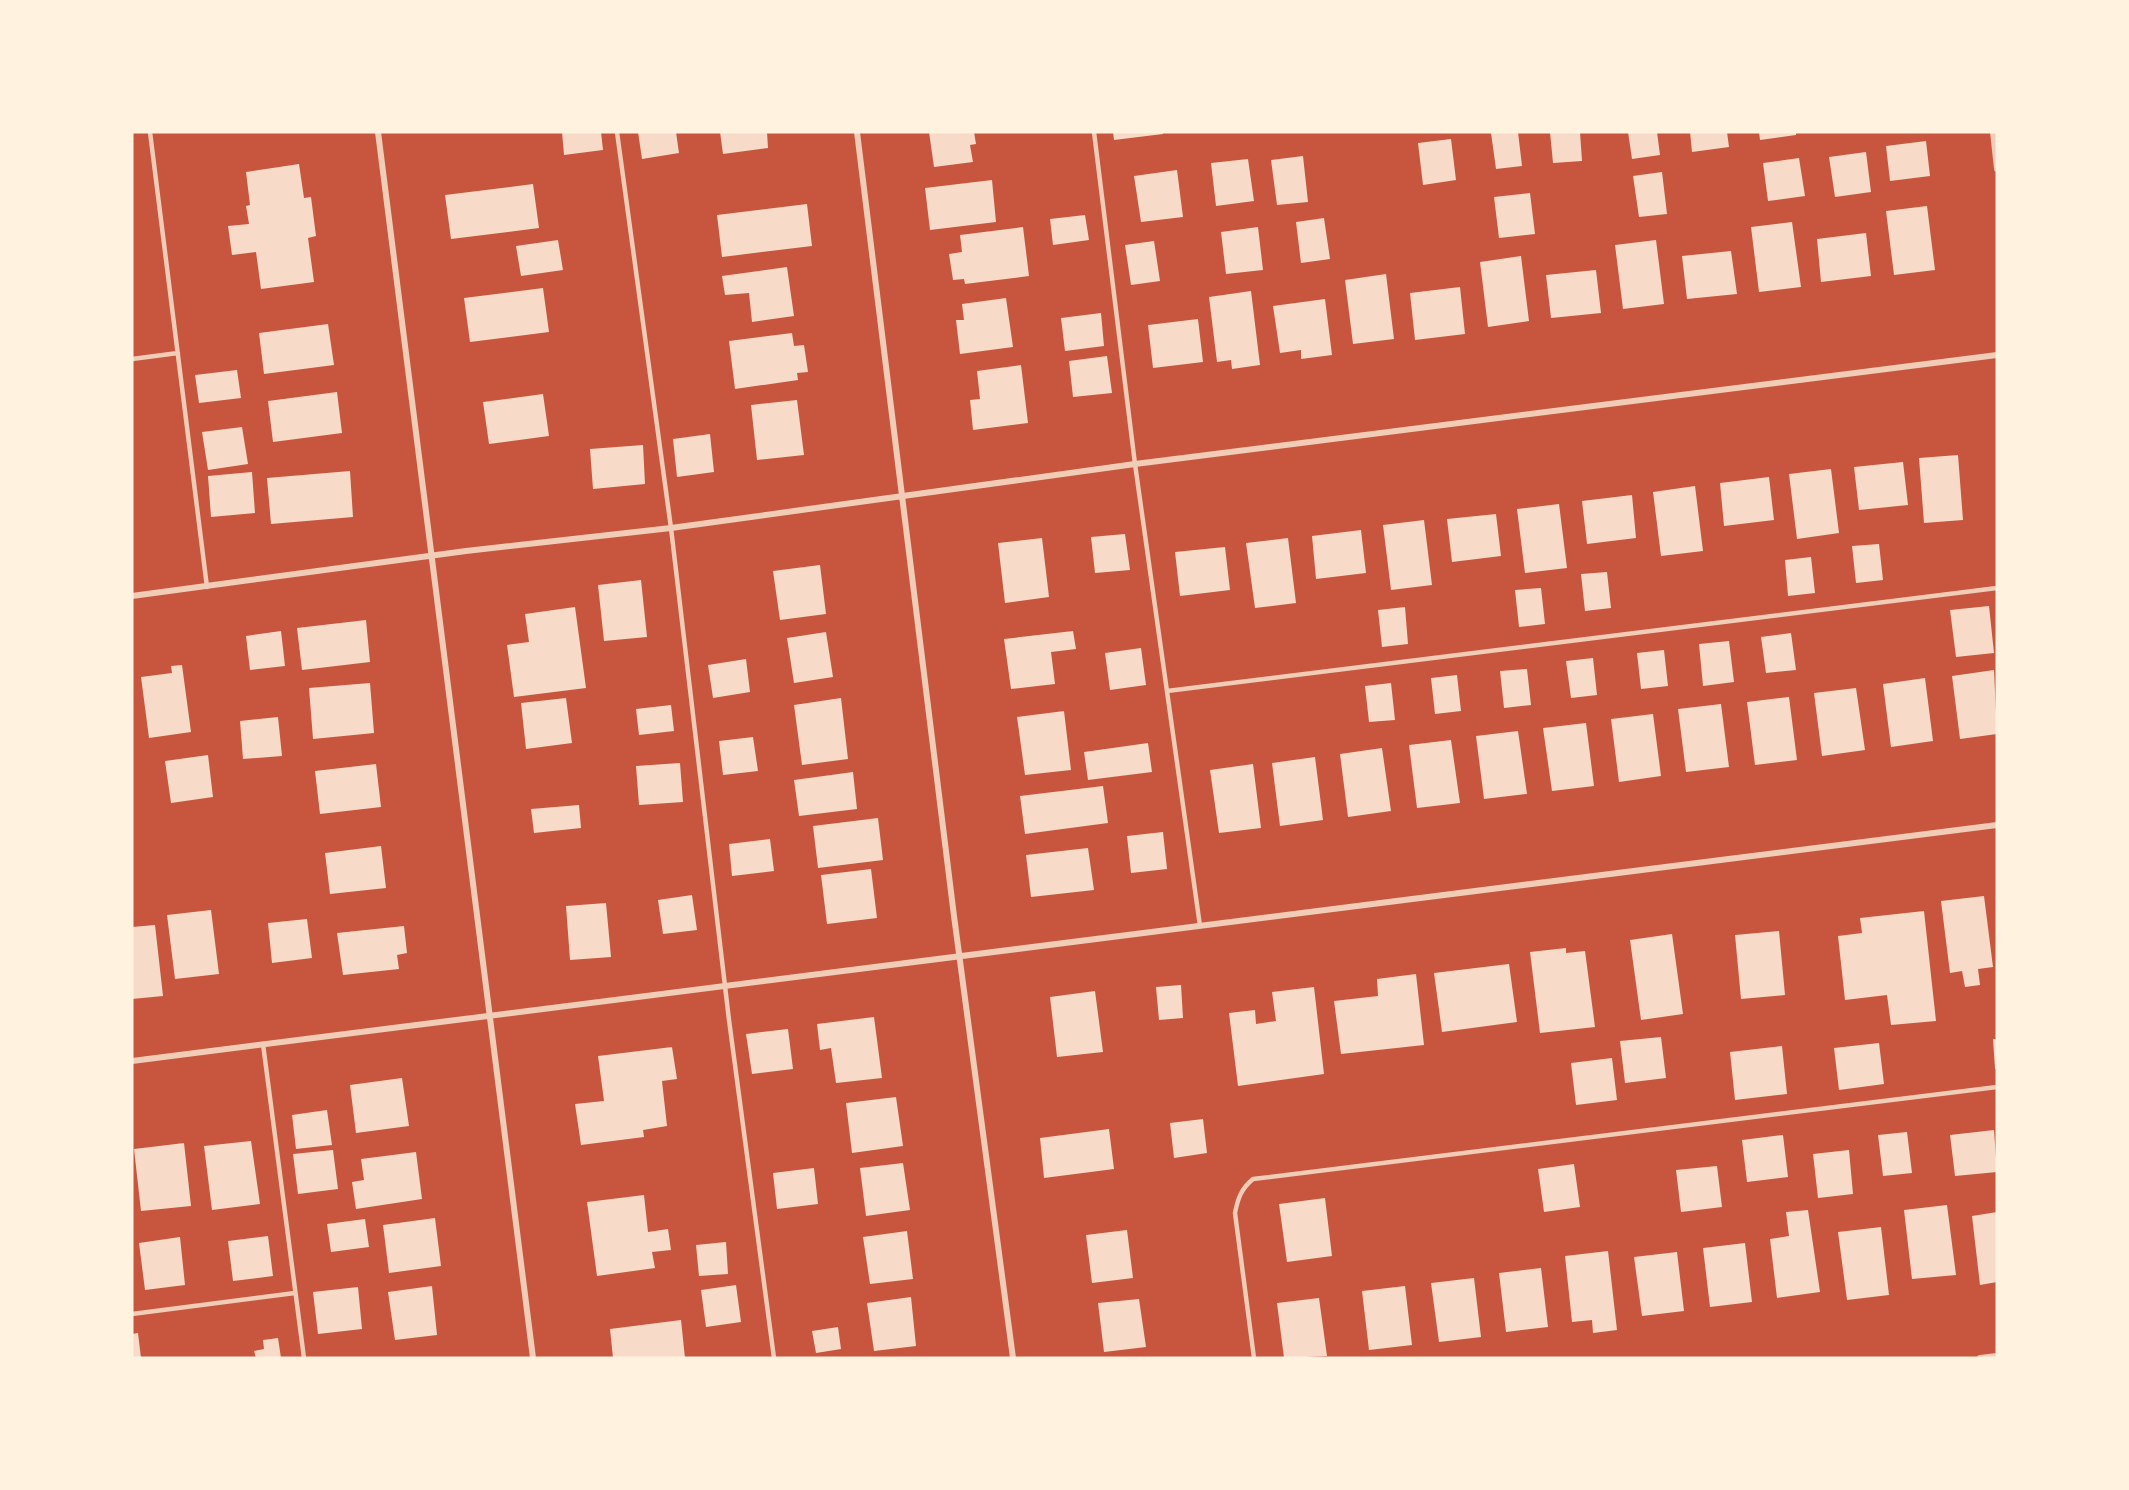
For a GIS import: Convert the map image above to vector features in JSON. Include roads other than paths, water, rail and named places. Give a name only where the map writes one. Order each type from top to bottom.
[{"type":"street","points":[[378,132],[533,1358]]},
{"type":"street","points":[[857,132],[960,957],[1013,1358]]},
{"type":"street","points":[[1993,132],[1997,169]]},
{"type":"street","points":[[132,596],[432,555],[671,528],[1135,464],[1997,355]]},
{"type":"street","points":[[132,1061],[1997,825]]},
{"type":"street","points":[[1980,1358],[1997,1356]]},
{"type":"lane","points":[[150,132],[207,587]]},
{"type":"lane","points":[[617,132],[671,528],[725,986],[774,1358]]},
{"type":"lane","points":[[1094,132],[1135,464],[1200,926]]},
{"type":"lane","points":[[132,359],[178,353]]},
{"type":"lane","points":[[1167,691],[1997,588]]},
{"type":"lane","points":[[263,1044],[304,1358]]},
{"type":"lane","points":[[1254,1358],[1235,1213],[1238,1197],[1244,1186],[1253,1179],[1997,1087]]},
{"type":"lane","points":[[132,1314],[295,1293]]}]
